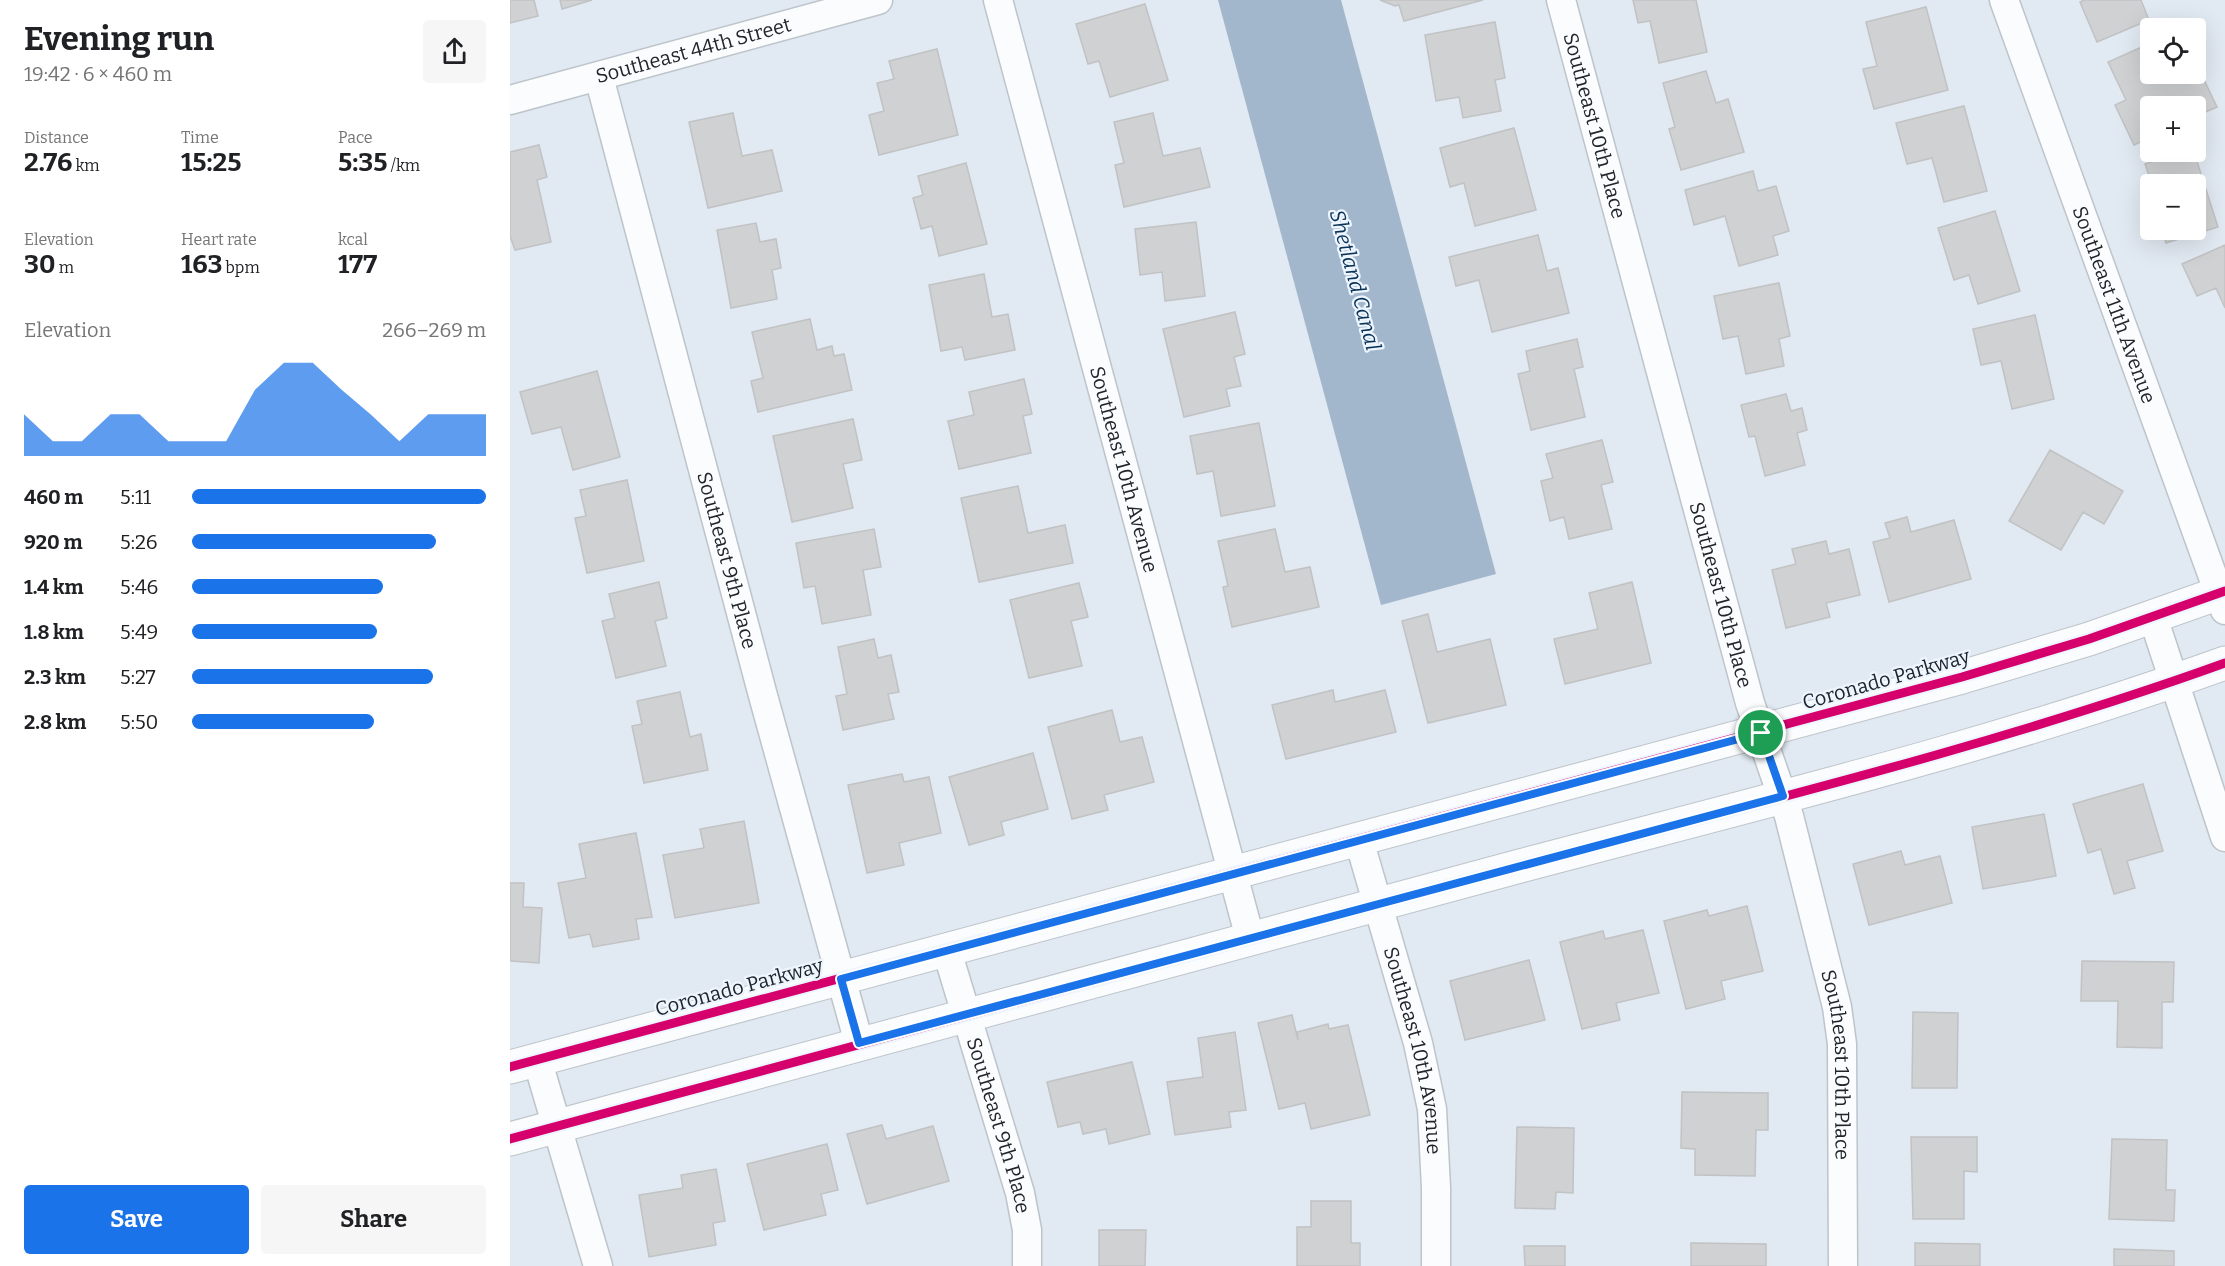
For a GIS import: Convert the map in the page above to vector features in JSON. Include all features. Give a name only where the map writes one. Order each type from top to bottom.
[{"type":"street","name":"Southeast 44th Street","points":[[510,100],[878,0]]},
{"type":"street","name":"Southeast 10th Avenue","points":[[998,0],[1250,938]]},
{"type":"street","name":"Southeast 10th Place","points":[[1561,0],[1750,703],[1783,796],[1817,920],[1837,1007],[1842,1044],[1843,1266]]},
{"type":"street","name":"Southeast 11th Avenue","points":[[2004,0],[2223,598]]},
{"type":"street","name":"Southeast 9th Place","points":[[599,77],[762,692],[859,1043]]},
{"type":"street","name":"Coronado Parkway","points":[[524,1063],[1761,733],[1962,677],[2153,617],[2223,598]]},
{"type":"street","points":[[2153,617],[2225,837]]},
{"type":"street","points":[[510,1139],[2020,731],[2115,702],[2225,663]]},
{"type":"street","name":"Southeast 10th Avenue","points":[[1359,840],[1418,1043],[1432,1109],[1436,1188],[1436,1266]]},
{"type":"street","name":"Southeast 9th Place","points":[[947,951],[1020,1193],[1027,1230],[1028,1266]]},
{"type":"street","points":[[524,1063],[558,1126],[598,1266]]},
{"type":"water","name":"Shetland Canal","points":[[1218,0],[1341,0],[1496,574],[1381,605]]},
{"type":"building","points":[[510,0],[534,0],[538,16],[510,23]]},
{"type":"building","points":[[560,0],[592,0],[562,9]]},
{"type":"building","points":[[1380,0],[1483,0],[1404,21],[1399,5],[1395,6]]},
{"type":"building","points":[[1633,0],[1696,0],[1707,52],[1659,63],[1650,21],[1638,23]]},
{"type":"building","points":[[2084,0],[2141,0],[2148,18],[2140,18],[2140,24],[2097,42],[2080,2]]},
{"type":"building","points":[[1145,4],[1168,80],[1110,97],[1099,61],[1088,64],[1076,24]]},
{"type":"building","points":[[1926,7],[1948,90],[1874,109],[1863,69],[1877,66],[1866,22]]},
{"type":"building","points":[[1495,22],[1505,78],[1495,80],[1501,111],[1463,118],[1459,97],[1436,101],[1425,35]]},
{"type":"building","points":[[2140,48],[2140,84],[2206,84],[2217,107],[2206,112],[2206,96],[2140,96],[2140,142],[2134,145],[2115,105],[2126,100],[2108,62]]},
{"type":"building","points":[[937,49],[958,135],[879,155],[869,115],[884,111],[877,83],[894,79],[889,61]]},
{"type":"building","points":[[1706,71],[1716,103],[1728,99],[1744,152],[1681,170],[1669,129],[1675,127],[1663,83]]},
{"type":"building","points":[[1964,106],[1987,191],[1944,202],[1932,158],[1907,164],[1896,123]]},
{"type":"building","points":[[733,113],[742,156],[772,150],[782,191],[708,208],[689,122]]},
{"type":"building","points":[[1153,113],[1163,156],[1200,148],[1210,187],[1124,207],[1115,165],[1124,163],[1114,122]]},
{"type":"building","points":[[1514,128],[1536,210],[1475,226],[1464,183],[1450,187],[1440,148]]},
{"type":"building","points":[[539,145],[547,177],[537,180],[551,242],[515,250],[510,236],[510,152]]},
{"type":"building","points":[[2197,162],[2201,174],[2148,174],[2145,164]]},
{"type":"building","points":[[966,163],[987,244],[939,256],[932,226],[921,229],[913,198],[923,195],[918,176]]},
{"type":"building","points":[[1753,171],[1758,191],[1776,186],[1789,231],[1773,236],[1778,255],[1739,266],[1725,216],[1694,225],[1685,190]]},
{"type":"building","points":[[2206,190],[2218,227],[2206,231]]},
{"type":"building","points":[[1995,211],[2020,291],[1978,304],[1969,275],[1954,280],[1938,228]]},
{"type":"building","points":[[1196,222],[1205,296],[1165,301],[1162,272],[1140,275],[1135,229]]},
{"type":"building","points":[[756,223],[760,242],[776,239],[781,268],[772,270],[777,299],[731,308],[717,230]]},
{"type":"building","points":[[1538,235],[1547,271],[1558,268],[1569,313],[1492,332],[1479,280],[1456,286],[1449,257]]},
{"type":"building","points":[[2225,245],[2225,308],[2216,288],[2197,296],[2182,264]]},
{"type":"building","points":[[984,274],[992,317],[1008,314],[1015,350],[965,360],[962,347],[941,351],[929,285]]},
{"type":"building","points":[[1779,283],[1790,336],[1779,339],[1784,366],[1746,374],[1738,336],[1723,339],[1714,296]]},
{"type":"building","points":[[1235,312],[1245,354],[1234,357],[1241,386],[1226,389],[1230,406],[1184,417],[1163,329]]},
{"type":"building","points":[[2035,315],[2054,399],[2012,409],[2001,361],[1981,365],[1973,329]]},
{"type":"building","points":[[810,319],[817,350],[832,346],[834,356],[844,354],[852,390],[758,412],[751,381],[763,378],[752,332]]},
{"type":"building","points":[[1577,339],[1583,367],[1574,369],[1585,417],[1531,430],[1518,374],[1530,371],[1526,351]]},
{"type":"building","points":[[597,371],[620,457],[573,470],[561,427],[532,434],[520,392]]},
{"type":"building","points":[[1024,379],[1032,414],[1023,416],[1031,453],[959,469],[948,421],[974,415],[969,392]]},
{"type":"building","points":[[1786,394],[1791,411],[1802,408],[1807,430],[1797,433],[1805,465],[1765,476],[1755,436],[1749,437],[1741,405]]},
{"type":"building","points":[[853,419],[862,460],[843,464],[853,508],[792,522],[773,436]]},
{"type":"building","points":[[1259,423],[1275,506],[1221,516],[1213,471],[1197,474],[1190,436]]},
{"type":"building","points":[[1602,440],[1613,482],[1601,485],[1612,529],[1569,539],[1564,517],[1550,521],[1541,481],[1553,478],[1546,454]]},
{"type":"building","points":[[2050,450],[2123,491],[2104,524],[2083,512],[2061,550],[2009,521]]},
{"type":"building","points":[[627,480],[644,561],[587,573],[575,518],[586,516],[580,490]]},
{"type":"building","points":[[1018,486],[1028,533],[1065,525],[1073,563],[979,582],[961,498]]},
{"type":"building","points":[[1907,517],[1911,532],[1954,520],[1971,579],[1889,602],[1873,542],[1890,538],[1885,523]]},
{"type":"building","points":[[874,529],[881,567],[863,570],[871,615],[822,624],[815,586],[804,588],[796,543]]},
{"type":"building","points":[[1275,529],[1285,572],[1310,567],[1319,607],[1232,627],[1223,587],[1228,586],[1218,541]]},
{"type":"building","points":[[1826,541],[1829,554],[1849,549],[1860,595],[1826,603],[1830,617],[1786,628],[1772,570],[1796,564],[1792,549]]},
{"type":"building","points":[[659,582],[667,618],[655,621],[666,666],[616,678],[602,621],[615,618],[609,594]]},
{"type":"building","points":[[1632,582],[1651,663],[1565,684],[1554,639],[1598,629],[1589,593]]},
{"type":"building","points":[[1079,583],[1088,617],[1071,621],[1082,666],[1029,678],[1010,600]]},
{"type":"building","points":[[1428,614],[1437,652],[1490,639],[1506,705],[1428,723],[1402,621]]},
{"type":"building","points":[[874,639],[878,658],[891,655],[899,692],[888,694],[894,719],[843,730],[836,696],[847,694],[838,647]]},
{"type":"building","points":[[1333,690],[1335,702],[1385,690],[1396,732],[1286,759],[1272,705]]},
{"type":"building","points":[[680,692],[690,737],[701,734],[708,770],[644,783],[632,726],[642,724],[637,701]]},
{"type":"building","points":[[1112,710],[1120,742],[1142,737],[1154,782],[1104,795],[1108,810],[1072,819],[1048,727]]},
{"type":"building","points":[[1033,753],[1048,809],[1001,822],[1004,835],[969,845],[949,777]]},
{"type":"building","points":[[902,774],[904,782],[929,777],[941,833],[899,843],[904,865],[867,873],[848,785]]},
{"type":"building","points":[[2143,784],[2163,851],[2127,861],[2135,888],[2114,894],[2101,849],[2088,853],[2073,804]]},
{"type":"building","points":[[2044,814],[2056,876],[1983,889],[1972,827]]},
{"type":"building","points":[[744,821],[759,903],[675,918],[663,855],[704,848],[700,829]]},
{"type":"building","points":[[636,833],[652,917],[636,919],[639,939],[593,947],[590,934],[569,938],[558,883],[586,878],[579,844]]},
{"type":"building","points":[[1901,851],[1905,865],[1940,856],[1952,903],[1869,925],[1853,864]]},
{"type":"building","points":[[510,883],[524,883],[523,907],[542,908],[539,963],[510,961]]},
{"type":"building","points":[[1747,906],[1763,971],[1721,981],[1725,999],[1686,1009],[1664,921],[1707,910],[1709,916]]},
{"type":"building","points":[[1643,930],[1659,993],[1616,1003],[1620,1020],[1582,1029],[1560,942],[1603,931],[1605,939]]},
{"type":"building","points":[[1529,960],[1545,1020],[1465,1040],[1450,981]]},
{"type":"building","points":[[2082,961],[2174,962],[2173,1002],[2162,1002],[2162,1048],[2117,1047],[2118,1001],[2081,1001]]},
{"type":"building","points":[[1913,1012],[1958,1013],[1957,1088],[1912,1088]]},
{"type":"building","points":[[1292,1015],[1298,1040],[1297,1032],[1328,1024],[1329,1029],[1348,1025],[1370,1115],[1311,1129],[1305,1103],[1279,1109],[1258,1023]]},
{"type":"building","points":[[1235,1032],[1246,1110],[1229,1112],[1231,1127],[1175,1135],[1167,1082],[1203,1077],[1198,1038]]},
{"type":"building","points":[[1132,1062],[1150,1134],[1109,1144],[1106,1129],[1083,1134],[1080,1122],[1058,1127],[1047,1082]]},
{"type":"building","points":[[1682,1092],[1768,1093],[1768,1130],[1756,1130],[1755,1176],[1695,1175],[1695,1149],[1681,1148]]},
{"type":"building","points":[[882,1125],[886,1139],[933,1126],[949,1181],[867,1204],[847,1134]]},
{"type":"building","points":[[1517,1127],[1574,1128],[1573,1193],[1556,1192],[1555,1209],[1515,1208]]},
{"type":"building","points":[[1911,1137],[1977,1137],[1977,1172],[1964,1171],[1964,1219],[1913,1219]]},
{"type":"building","points":[[2112,1139],[2167,1140],[2166,1190],[2175,1190],[2174,1221],[2109,1219]]},
{"type":"building","points":[[827,1144],[838,1190],[821,1194],[826,1215],[764,1230],[747,1164]]},
{"type":"building","points":[[716,1169],[725,1221],[713,1223],[716,1245],[649,1257],[639,1195],[683,1188],[681,1175]]},
{"type":"building","points":[[1311,1201],[1351,1201],[1351,1243],[1360,1243],[1360,1266],[1297,1266],[1297,1227],[1311,1227]]},
{"type":"building","points":[[1099,1230],[1146,1230],[1145,1266],[1099,1266]]},
{"type":"building","points":[[1691,1243],[1766,1244],[1766,1266],[1691,1266]]},
{"type":"building","points":[[1915,1243],[1980,1244],[1980,1266],[1915,1266]]},
{"type":"building","points":[[1524,1246],[1565,1246],[1565,1266],[1525,1266]]},
{"type":"building","points":[[2114,1249],[2174,1251],[2174,1266],[2114,1266]]},
{"type":"cycle path","points":[[510,1067],[1962,677],[2089,639],[2225,591]]},
{"type":"cycle path","points":[[510,1139],[1141,967],[1875,772],[2051,721],[2225,663]]},
{"type":"route","points":[[1761,733],[1783,796],[859,1043],[841,979],[1761,733]]}]
